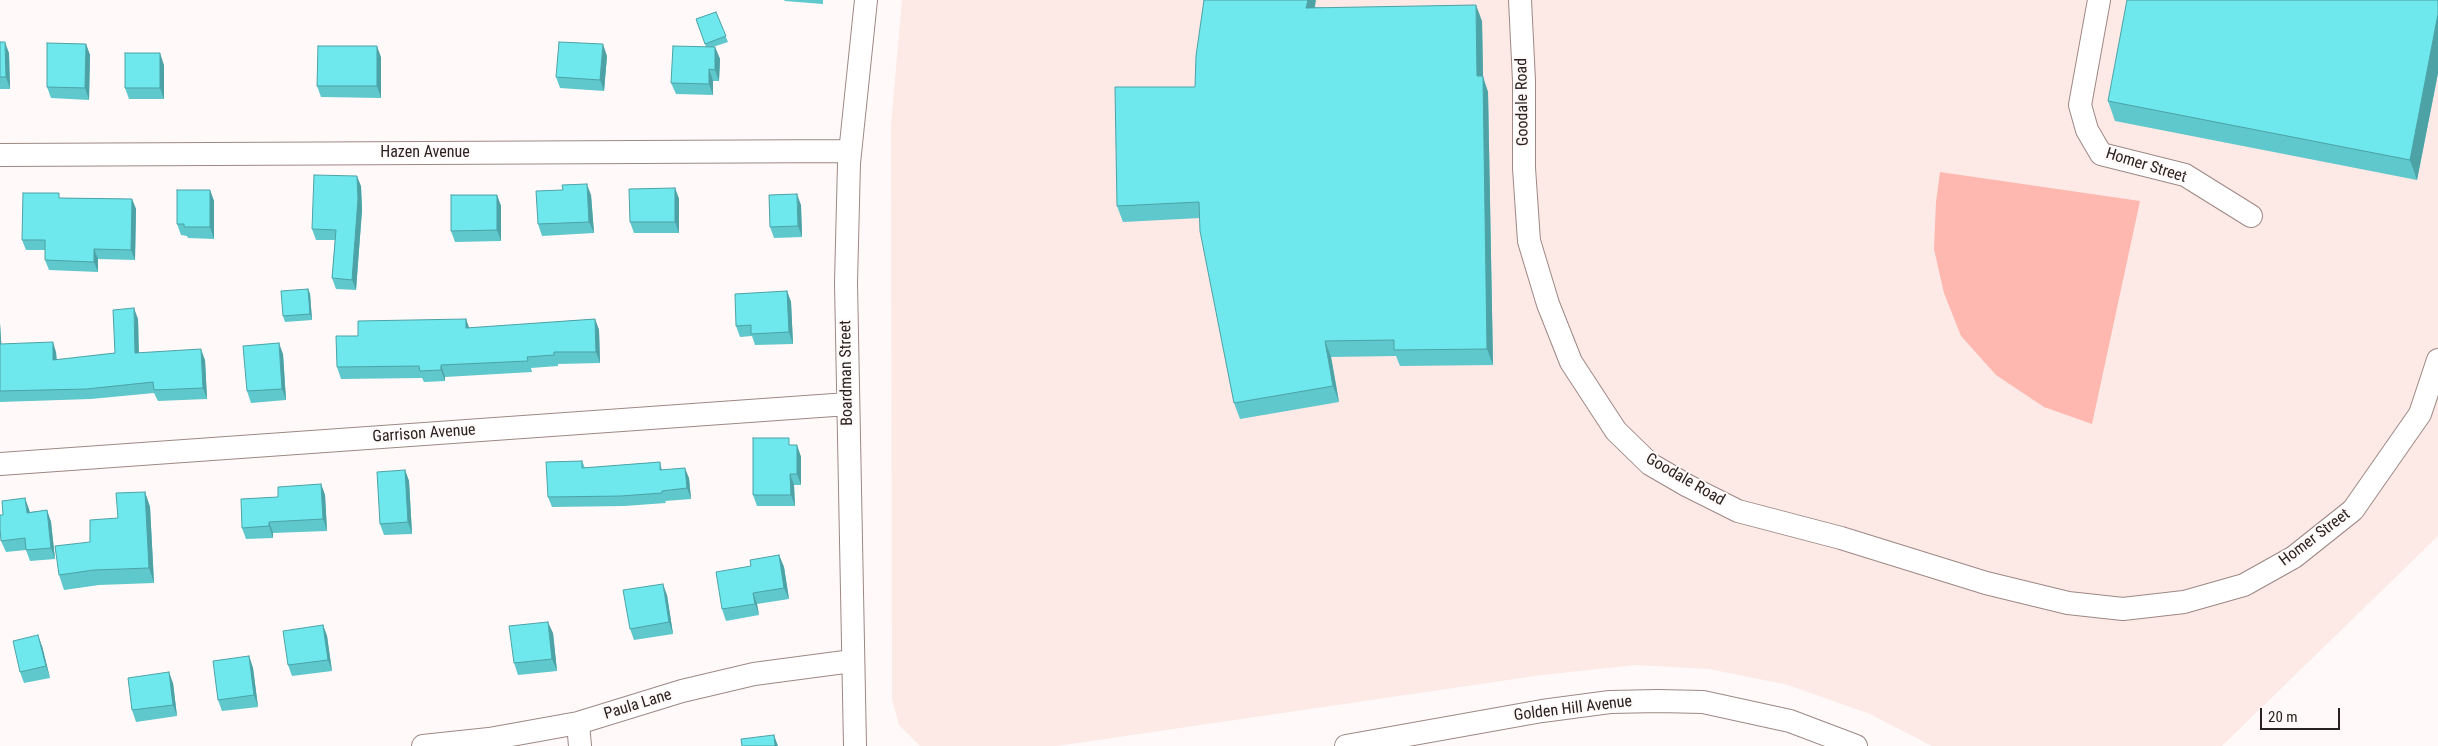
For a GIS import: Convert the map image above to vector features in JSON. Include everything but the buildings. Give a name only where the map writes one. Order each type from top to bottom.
[{"type":"street","name":"Boardman Street","points":[[855,746],[846,282],[850,152],[866,0]]},
{"type":"street","name":"Goodale Road","points":[[1520,0],[1524,81],[1524,168],[1529,241],[1548,304],[1571,362],[1616,431],[1650,464],[1688,486],[1738,511],[1841,538],[1986,583],[2068,603],[2111,608]]},
{"type":"street","name":"Homer Street","points":[[2099,0],[2080,105],[2087,130],[2101,154],[2185,176],[2251,216]]},
{"type":"street","name":"Hazen Avenue","points":[[0,155],[850,152]]},
{"type":"street","name":"Homer Street","points":[[2111,608],[2123,609],[2184,602],[2244,585],[2294,557],[2353,510],[2420,414],[2438,360]]},
{"type":"street","name":"Garrison Avenue","points":[[0,464],[848,404]]},
{"type":"street","name":"Paula Lane","points":[[423,746],[489,739],[578,723],[682,691],[745,676],[852,661]]},
{"type":"street","name":"Golden Hill Avenue","points":[[1346,746],[1542,711],[1610,702],[1658,701],[1703,702],[1790,721],[1856,746]]},
{"type":"street","points":[[578,723],[580,746]]},
{"type":"shaded area","points":[[902,0],[2438,0],[2438,536],[2222,746],[1932,746],[1870,714],[1788,685],[1709,669],[1636,665],[1542,675],[1057,746],[920,746],[899,725],[892,699],[891,125]]},
{"type":"shaded area","points":[[1940,172],[2140,201],[2092,424],[2044,407],[1996,375],[1961,336],[1944,293],[1934,249],[1936,202]]}]
